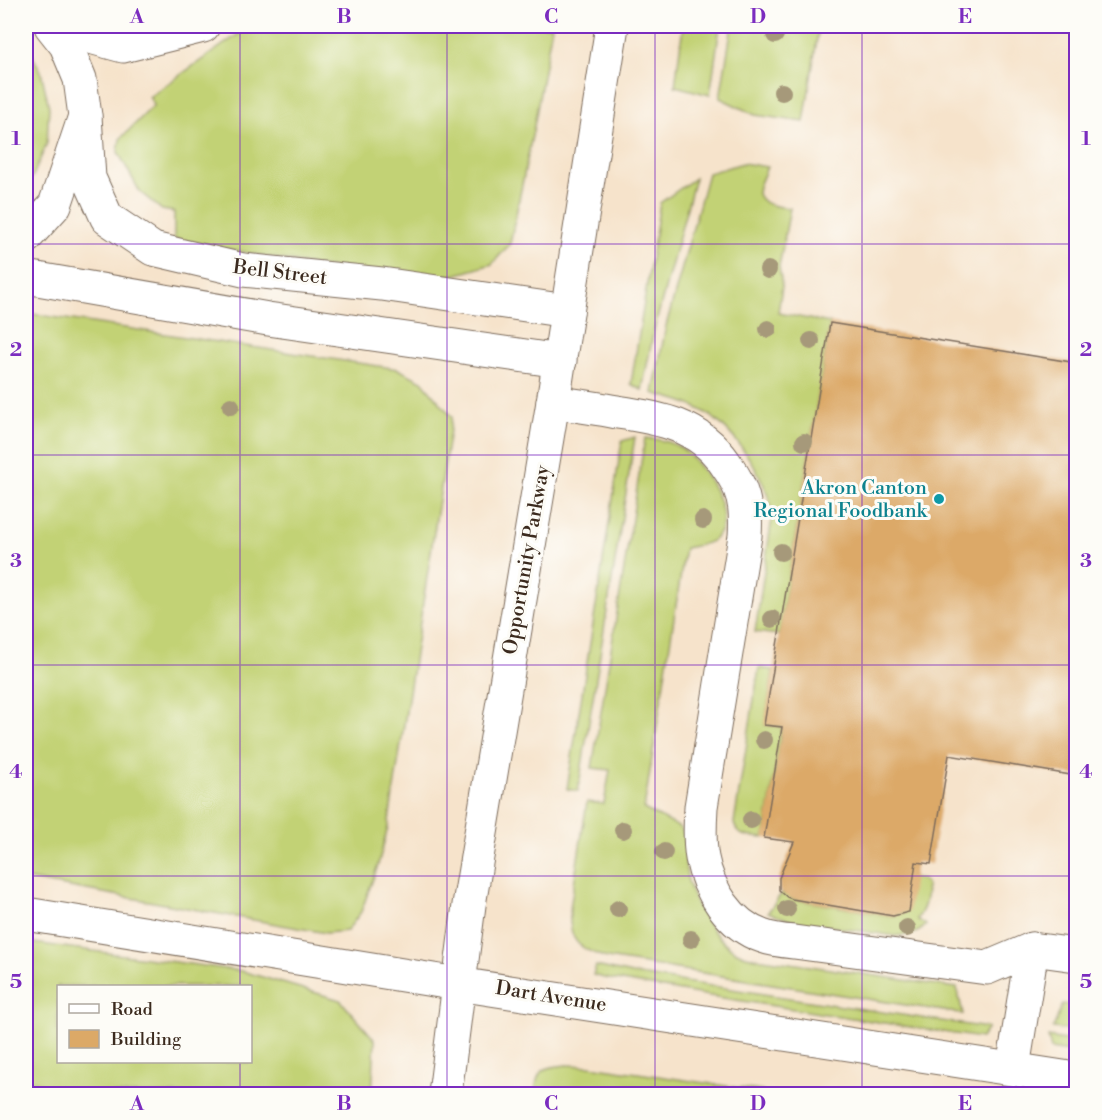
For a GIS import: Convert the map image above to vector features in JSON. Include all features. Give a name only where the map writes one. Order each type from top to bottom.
[{"type":"main road","points":[[72,33],[123,46],[203,26]]},
{"type":"main road","name":"Opportunity Parkway","points":[[445,1095],[469,904],[560,362],[612,26]]},
{"type":"main road","name":"Bell Street","points":[[72,33],[85,116],[89,178],[107,218],[153,249],[243,270],[382,284],[567,311]]},
{"type":"main road","name":"Bell Street","points":[[26,237],[55,205],[85,116]]},
{"type":"main road","points":[[26,277],[268,319],[560,362]]},
{"type":"main road","points":[[553,402],[645,416],[679,425],[703,439],[718,452],[729,467],[742,494],[746,511],[745,536],[700,824],[700,849],[704,867],[711,886],[723,906],[742,925],[759,935],[788,942],[987,968],[1032,949],[1077,955]]},
{"type":"main road","name":"Dart Avenue","points":[[26,914],[458,984],[1077,1079]]},
{"type":"main road","points":[[1013,1068],[1032,949]]},
{"type":"green space","points":[[250,26],[552,26],[510,244],[492,264],[441,279],[317,266],[174,239],[174,212],[162,210],[140,192],[118,152],[120,139],[154,105],[149,97]]},
{"type":"green space","points":[[683,26],[720,26],[710,95],[675,86]]},
{"type":"green space","points":[[732,26],[819,26],[804,122],[755,115],[720,98]]},
{"type":"green space","points":[[26,45],[41,71],[49,107],[47,143],[33,176],[26,186]]},
{"type":"green space","points":[[743,163],[767,167],[758,194],[767,204],[790,208],[779,267],[782,286],[778,313],[830,323],[779,635],[755,632],[772,518],[770,504],[758,474],[750,459],[717,421],[694,406],[653,393],[666,326],[708,173]]},
{"type":"green space","points":[[695,178],[654,330],[642,390],[631,384],[660,203]]},
{"type":"green space","points":[[26,313],[398,369],[422,381],[452,417],[388,827],[378,865],[361,912],[347,931],[326,933],[26,879]]},
{"type":"green space","points":[[635,437],[578,791],[567,789],[622,441]]},
{"type":"green space","points":[[645,438],[673,444],[690,455],[715,491],[723,518],[721,530],[713,540],[685,548],[644,809],[681,829],[686,843],[688,881],[704,918],[721,940],[743,955],[957,988],[963,1014],[607,958],[582,947],[573,936],[570,909],[587,802],[604,804],[610,770],[592,768]]},
{"type":"green space","points":[[759,668],[773,670],[765,725],[782,727],[764,838],[741,834],[734,823]]},
{"type":"green space","points":[[897,875],[921,879],[926,883],[925,902],[917,919],[926,925],[912,934],[895,936],[799,922],[768,912],[782,893],[792,899],[894,916],[903,913]]},
{"type":"green space","points":[[26,942],[242,971],[340,1000],[375,1040],[372,1094],[73,1094],[26,1079]]},
{"type":"green space","points":[[596,966],[632,974],[988,1028],[981,1038],[710,996],[604,978],[593,975]]},
{"type":"green space","points":[[1063,1004],[1076,1006],[1076,1031],[1053,1028]]},
{"type":"green space","points":[[1048,1037],[1076,1042],[1076,1053],[1051,1049]]},
{"type":"green space","points":[[566,1065],[590,1066],[780,1094],[535,1094],[537,1079],[542,1071]]},
{"type":"building","name":"Akron Canton Regional Foodbank","points":[[830,323],[1077,363],[1077,776],[949,755],[931,864],[916,862],[909,912],[893,916],[787,897],[779,890],[779,878],[794,842],[764,838],[782,727],[764,725]]},
{"type":"place","name":"Akron Canton Regional Foodbank","points":[[939,499]]}]
